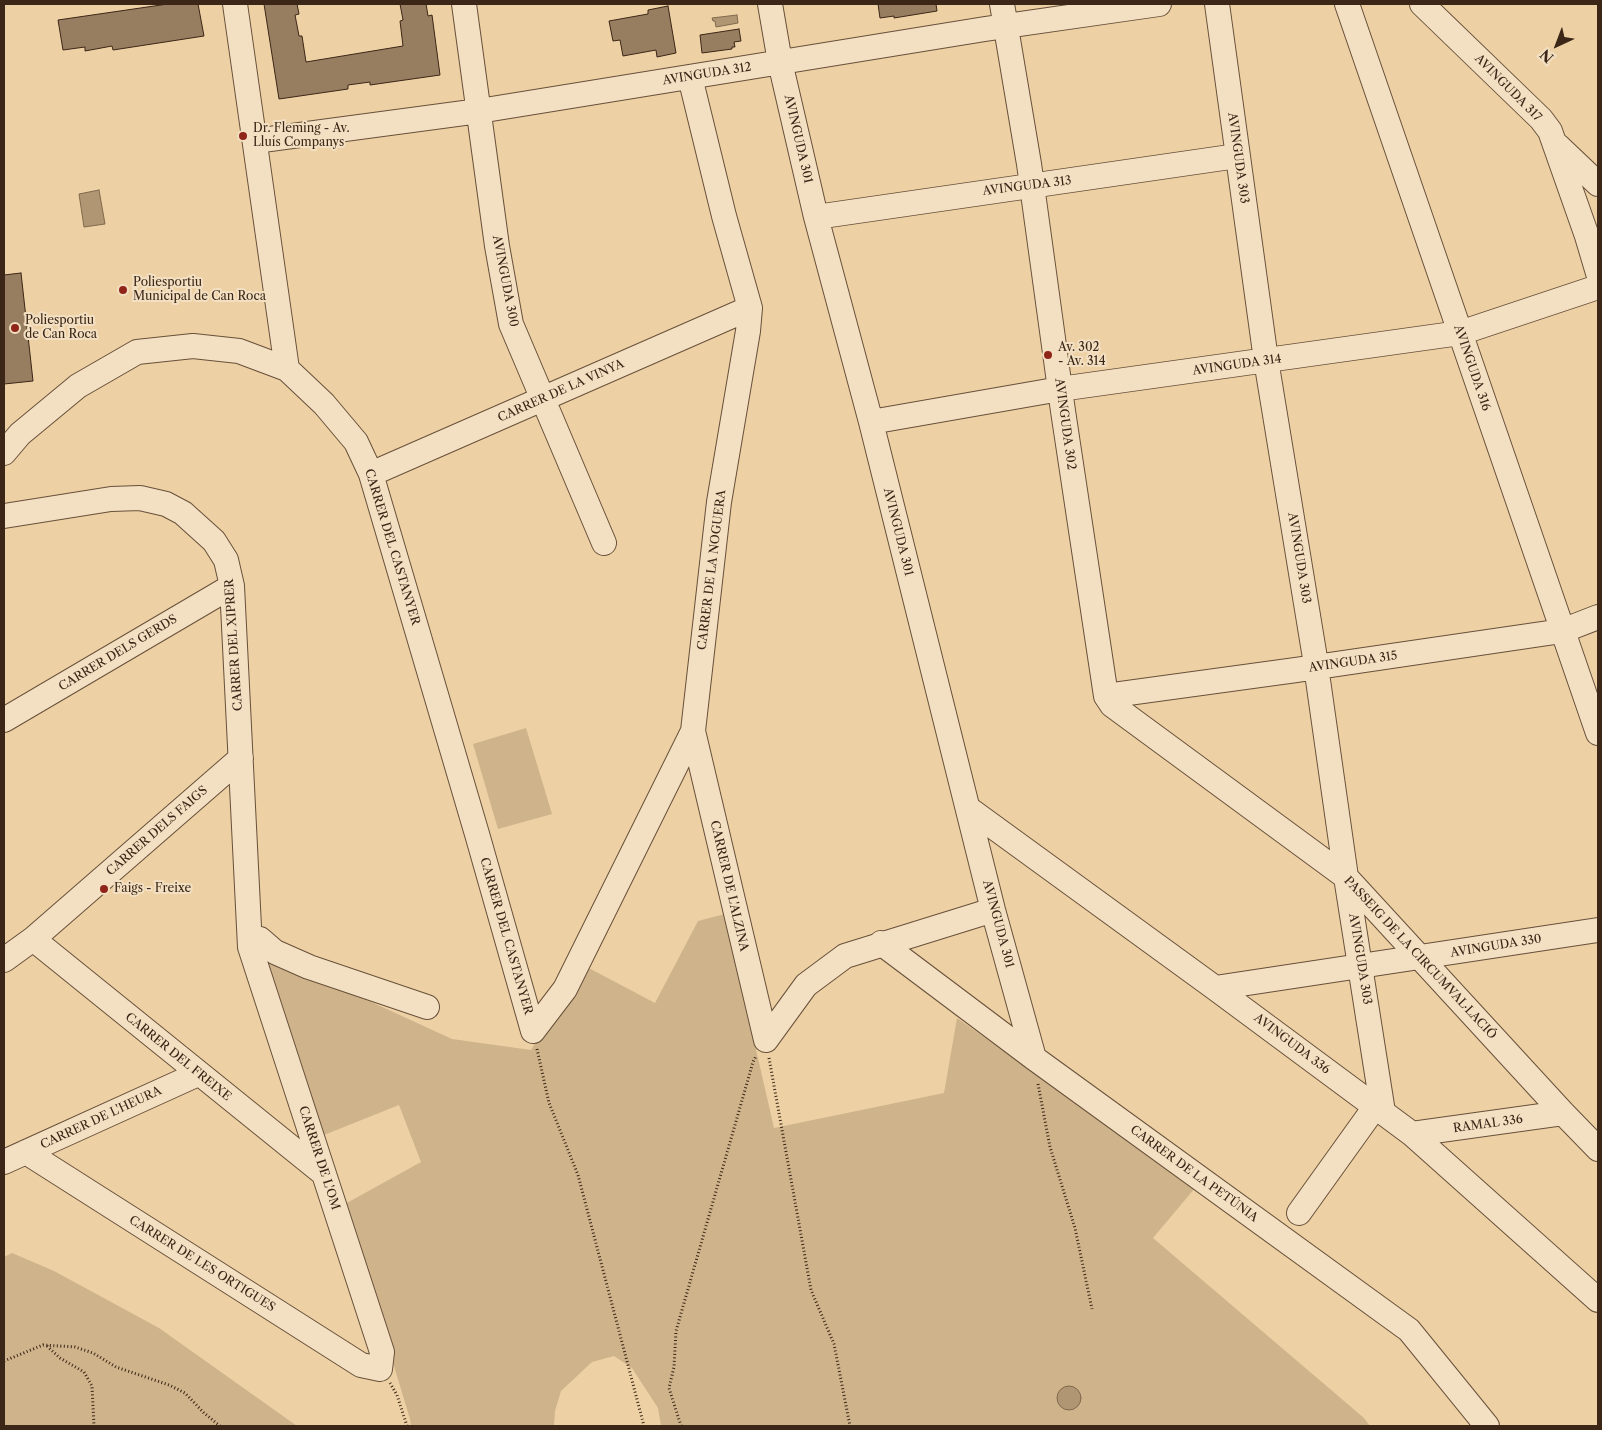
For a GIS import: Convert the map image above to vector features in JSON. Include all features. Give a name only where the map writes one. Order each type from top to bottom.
[{"type":"street","points":[[235,4],[287,369]]},
{"type":"street","name":"AVINGUDA 300","points":[[464,4],[497,246],[511,324],[604,543]]},
{"type":"street","name":"AVINGUDA 301","points":[[770,4],[780,62],[816,216],[969,809],[993,910],[1034,1058]]},
{"type":"street","name":"AVINGUDA 312","points":[[255,141],[479,111],[780,62],[1004,15],[1159,4]]},
{"type":"street","name":"AVINGUDA 303","points":[[1217,4],[1266,360],[1316,667],[1346,877],[1361,965],[1379,1110]]},
{"type":"street","name":"AVINGUDA 316","points":[[1347,4],[1598,733]]},
{"type":"street","name":"AVINGUDA 317","points":[[1422,4],[1550,131],[1598,273]]},
{"type":"street","name":"AVINGUDA 302","points":[[1004,15],[1032,186],[1106,696]]},
{"type":"street","name":"CARRER DE LA NOGUERA","points":[[533,1031],[565,989],[693,730],[720,502],[748,331],[750,308],[724,216],[690,76]]},
{"type":"street","points":[[1554,143],[1598,184]]},
{"type":"street","name":"AVINGUDA 313","points":[[816,216],[1238,156]]},
{"type":"street","name":"AVINGUDA 314","points":[[870,422],[1060,389],[1460,333],[1598,287]]},
{"type":"street","name":"CARRER DE LA VINYA","points":[[371,474],[750,308]]},
{"type":"street","name":"CARRER DEL CASTANYER","points":[[4,453],[20,434],[78,386],[137,352],[193,346],[239,351],[287,369],[324,404],[356,442],[371,474],[533,1031]]},
{"type":"street","name":"CARRER DEL XIPRER","points":[[4,516],[111,500],[140,498],[166,504],[183,513],[214,542],[226,560],[232,586],[250,942]]},
{"type":"street","name":"CARRER DELS GERDS","points":[[4,720],[232,586]]},
{"type":"street","name":"AVINGUDA 315","points":[[1106,696],[1562,631],[1598,617]]},
{"type":"street","name":"PASSEIG DE LA CIRCUMVAL·LACIÓ","points":[[1106,696],[1112,705],[1346,877],[1598,1149]]},
{"type":"street","name":"CARRER DE L'ALZINA","points":[[693,730],[766,1040]]},
{"type":"street","name":"CARRER DELS FAIGS","points":[[4,960],[33,939],[241,758]]},
{"type":"street","name":"AVINGUDA 336","points":[[969,809],[1412,1134],[1598,1300]]},
{"type":"street","points":[[766,1040],[806,985],[845,956],[993,910]]},
{"type":"street","name":"AVINGUDA 330","points":[[1215,988],[1598,930]]},
{"type":"street","name":"CARRER DEL FREIXE","points":[[33,939],[324,1174]]},
{"type":"street","points":[[250,942],[260,939],[275,952],[309,967],[427,1007]]},
{"type":"street","name":"CARRER DE L'OM","points":[[250,942],[382,1352],[380,1369]]},
{"type":"street","name":"CARRER DE LA PETÚNIA","points":[[882,943],[1034,1058],[1409,1330],[1487,1426]]},
{"type":"street","name":"CARRER DE L'HEURA","points":[[4,1162],[198,1074]]},
{"type":"street","points":[[1299,1213],[1379,1110]]},
{"type":"street","name":"RAMAL 336","points":[[1412,1134],[1563,1113]]},
{"type":"street","name":"CARRER DE LES ORTIGUES","points":[[26,1152],[361,1365],[380,1369]]},
{"type":"path","points":[[533,1031],[549,1103],[578,1174],[644,1426]]},
{"type":"path","points":[[681,1426],[669,1388],[674,1367],[676,1331],[752,1062],[766,1040]]},
{"type":"path","points":[[766,1040],[811,1290],[834,1344],[850,1426]]},
{"type":"path","points":[[1034,1058],[1050,1147],[1075,1228],[1092,1309]]},
{"type":"path","points":[[4,1361],[43,1345],[75,1347],[94,1353],[116,1367],[169,1385],[185,1393],[204,1413],[220,1426]]},
{"type":"path","points":[[43,1345],[47,1345],[60,1358],[84,1372],[92,1386],[94,1426]]},
{"type":"path","points":[[380,1369],[397,1395],[407,1426]]},
{"type":"shaded area","points":[[737,15],[738,23],[716,27],[715,21],[712,18]]},
{"type":"shaded area","points":[[99,190],[105,224],[84,227],[79,194]]},
{"type":"shaded area","points":[[526,728],[552,814],[498,829],[473,744]]},
{"type":"shaded area","points":[[725,914],[774,1128],[944,1093],[957,1018],[1195,1188],[1153,1238],[1364,1418],[1370,1426],[661,1426],[658,1408],[632,1368],[614,1356],[592,1362],[561,1391],[555,1411],[554,1426],[411,1426],[345,1204],[421,1162],[399,1105],[324,1135],[266,968],[271,956],[452,1039],[531,1050],[583,965],[655,1003],[698,921]]},
{"type":"shaded area","points":[[12,1253],[54,1271],[159,1328],[297,1426],[4,1426],[4,1257]]},
{"type":"shaded area","points":[[1069,1386],[1077,1390],[1081,1398],[1077,1406],[1069,1410],[1061,1406],[1057,1398],[1061,1390]]},
{"type":"building","points":[[168,4],[198,4],[204,36],[113,50],[112,46],[85,51],[85,47],[63,50],[58,20]]},
{"type":"building","points":[[264,4],[297,4],[299,14],[295,15],[299,36],[302,36],[306,62],[403,46],[400,21],[403,20],[400,4],[426,4],[428,16],[432,15],[440,75],[370,85],[370,82],[348,85],[348,89],[279,99]]},
{"type":"building","points":[[878,4],[936,4],[937,11],[894,18],[894,16],[880,18]]},
{"type":"building","points":[[668,6],[676,53],[657,57],[656,50],[623,56],[620,40],[613,41],[609,21],[648,14],[648,10]]},
{"type":"building","points":[[739,29],[741,41],[734,42],[735,47],[732,47],[732,49],[702,53],[700,35]]},
{"type":"building","name":"Poliesportiu de Can Roca","points":[[21,273],[33,381],[4,384],[4,275]]},
{"type":"place","name":"Dr. Fleming - Av. Lluís Companys","points":[[243,136]]},
{"type":"place","name":"Poliesportiu Municipal de Can Roca","points":[[123,290]]},
{"type":"place","name":"Poliesportiu de Can Roca","points":[[15,328]]},
{"type":"place","name":"Av. 302 - Av. 314","points":[[1048,355]]},
{"type":"place","name":"Faigs - Freixe","points":[[104,889]]}]
